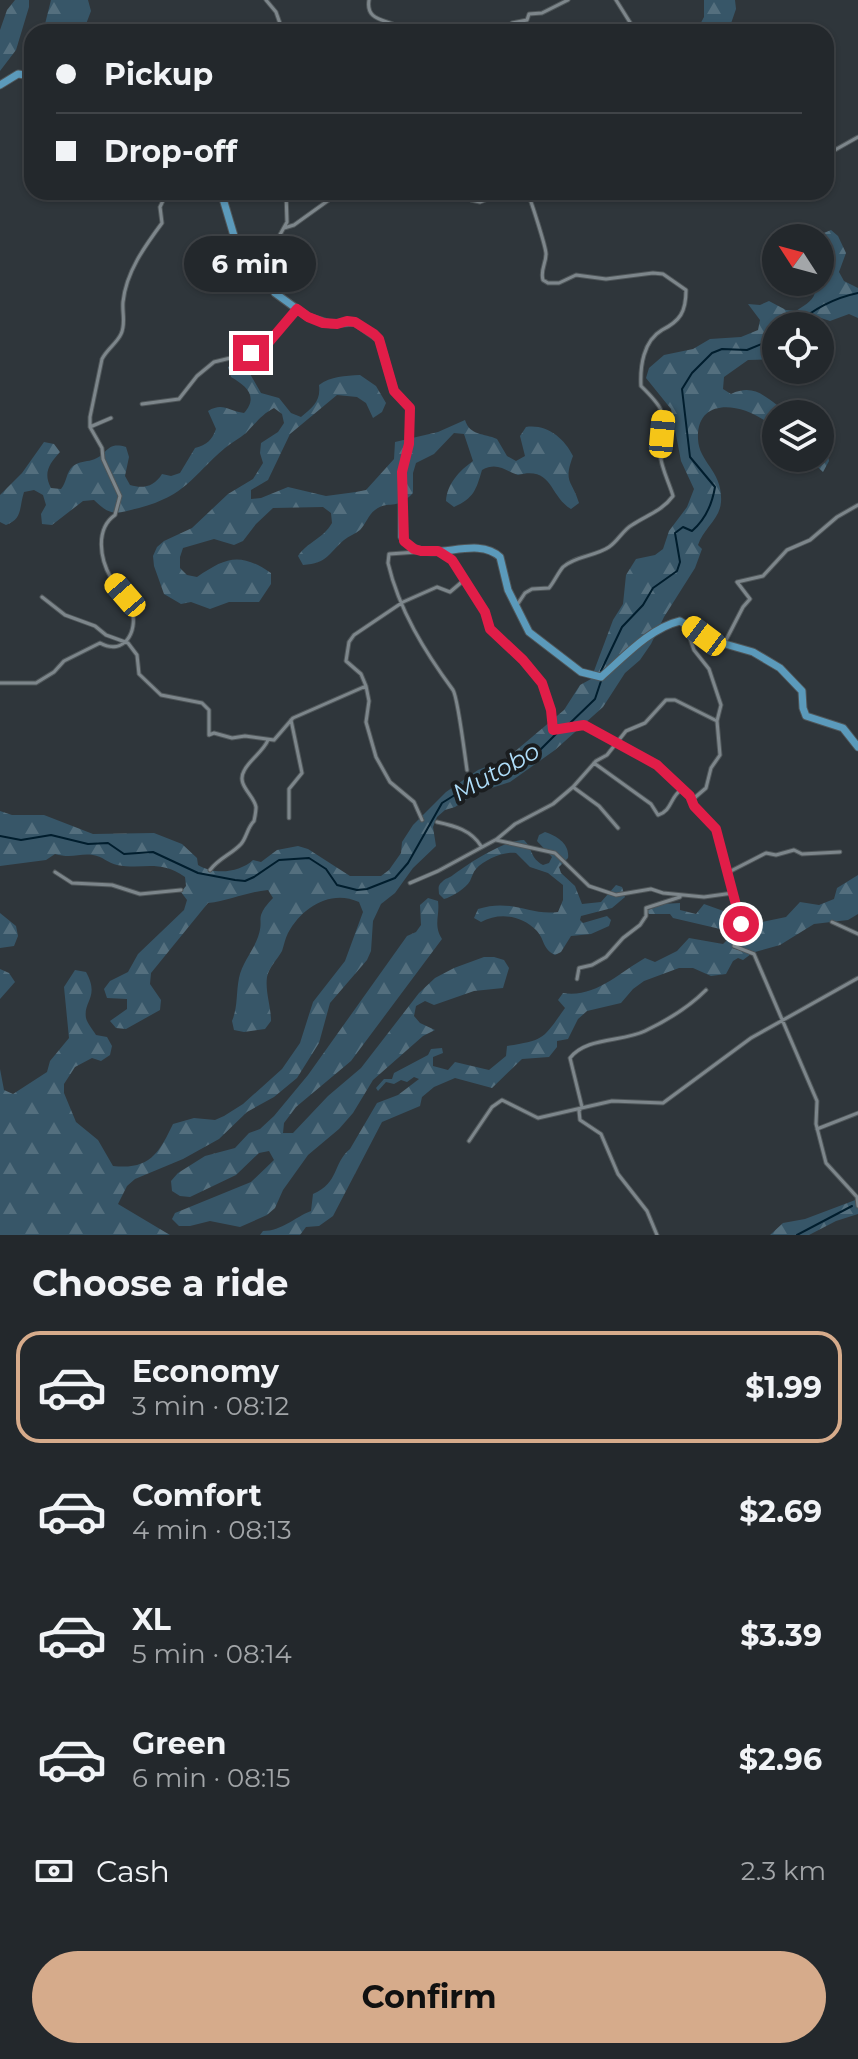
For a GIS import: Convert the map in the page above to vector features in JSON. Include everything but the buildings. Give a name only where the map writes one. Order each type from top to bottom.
[{"type":"main road","points":[[0,85],[18,74],[24,75]]},
{"type":"main road","points":[[223,200],[240,256],[248,265],[266,272],[275,293],[308,317],[323,323],[355,322],[379,339],[392,387],[410,408],[409,444],[402,472],[402,533],[408,545],[421,551],[467,548],[497,553],[508,590],[531,634],[581,672],[601,677],[620,658],[654,634],[677,622],[685,623],[711,640],[753,652],[780,668],[799,686],[806,716],[843,728],[858,747]]},
{"type":"street","points":[[266,0],[276,12],[280,24]]},
{"type":"street","points":[[369,0],[369,11],[373,16],[393,24]]},
{"type":"street","points":[[511,24],[527,20],[529,14],[542,13],[568,0]]},
{"type":"street","points":[[616,0],[631,24]]},
{"type":"street","points":[[834,150],[858,137]]},
{"type":"street","points":[[128,643],[133,613],[125,595],[112,580],[104,561],[101,540],[107,521],[115,515],[120,496],[90,427],[91,407],[102,359],[106,350],[121,336],[124,326],[123,300],[136,258],[162,223],[160,207],[163,200]]},
{"type":"street","points":[[275,293],[271,251],[284,228],[288,215],[287,200]]},
{"type":"street","points":[[284,228],[294,225],[329,200]]},
{"type":"street","points":[[516,606],[525,593],[532,589],[540,591],[549,588],[561,569],[611,546],[625,530],[651,516],[673,496],[660,454],[663,415],[659,403],[641,386],[641,366],[648,346],[662,330],[671,328],[678,320],[686,301],[686,290],[663,274],[606,279],[576,275],[559,283],[543,280],[541,273],[546,248],[535,219],[532,200]]},
{"type":"street","points":[[142,404],[179,399],[197,376],[214,362],[251,353],[269,342],[297,309]]},
{"type":"street","points":[[90,427],[111,418]]},
{"type":"street","points":[[723,645],[750,599],[737,582],[763,576],[787,550],[810,540],[837,517],[858,505]]},
{"type":"street","points":[[421,551],[393,553],[387,558],[425,653],[454,692],[467,770]]},
{"type":"street","points":[[438,551],[452,560],[485,612],[490,629],[542,683],[551,710],[553,730],[581,725],[657,765],[716,829],[741,924],[734,946],[754,954],[817,1101],[817,1129],[826,1163],[857,1197],[858,1206]]},
{"type":"street","points":[[422,820],[414,802],[390,782],[376,757],[366,722],[369,701],[366,686],[361,674],[346,661],[349,642],[354,635],[403,602],[437,587],[450,592],[463,581]]},
{"type":"street","points":[[42,597],[65,615],[128,643],[137,655],[139,674],[161,695],[202,703],[209,710],[209,735],[275,740],[291,720],[366,686]]},
{"type":"street","points":[[685,623],[694,650],[709,669],[721,705],[717,721],[720,755],[711,768],[704,791],[692,800]]},
{"type":"street","points":[[0,683],[36,683],[90,646],[100,643],[121,647],[128,643]]},
{"type":"street","points":[[410,883],[495,840],[515,824],[553,804],[594,763],[607,755],[626,731],[647,721],[663,702],[669,699],[717,721]]},
{"type":"street","points":[[289,818],[289,789],[302,773],[291,720]]},
{"type":"street","points":[[210,870],[244,841],[254,821],[256,807],[242,776],[244,769],[253,762],[268,740]]},
{"type":"street","points":[[594,763],[651,804],[658,815],[670,806],[673,795],[681,790]]},
{"type":"street","points":[[573,787],[599,806],[618,828]]},
{"type":"street","points":[[437,822],[463,829],[474,836],[481,846]]},
{"type":"street","points":[[495,840],[555,853],[589,886],[616,895],[651,889],[712,897],[733,893]]},
{"type":"street","points":[[727,873],[766,853],[776,855],[794,850],[802,854],[840,852]]},
{"type":"street","points":[[55,872],[72,883],[112,885],[140,894],[181,890]]},
{"type":"street","points":[[577,979],[579,968],[606,957],[640,925],[646,916],[646,908],[683,895]]},
{"type":"street","points":[[832,922],[858,934]]},
{"type":"street","points":[[469,1141],[490,1109],[502,1100],[538,1118],[624,1100],[663,1103],[738,1047],[858,978]]},
{"type":"street","points":[[657,1235],[647,1211],[618,1174],[601,1134],[580,1120],[582,1107],[570,1058],[572,1054],[596,1043],[640,1033],[669,1020],[706,990]]},
{"type":"street","points":[[817,1129],[858,1113]]},
{"type":"green space","points":[[15,0],[29,0],[29,7],[16,50],[0,71],[0,30],[7,10]]},
{"type":"green space","points":[[51,0],[88,0],[91,11],[86,24],[45,24]]},
{"type":"green space","points":[[704,0],[735,0],[736,9],[731,24],[700,24],[704,17]]},
{"type":"green space","points":[[834,233],[846,253],[839,272],[844,281],[858,288],[858,318],[849,314],[834,320],[834,312],[762,312],[762,360],[748,360],[724,377],[723,389],[731,394],[749,390],[770,400],[762,400],[762,419],[729,407],[717,408],[707,414],[700,424],[699,447],[718,482],[720,508],[700,539],[698,545],[702,549],[695,568],[651,644],[640,660],[625,673],[603,707],[555,750],[510,782],[476,793],[437,817],[433,827],[436,846],[413,868],[395,893],[381,904],[373,921],[371,951],[367,960],[330,1003],[319,1043],[297,1078],[274,1097],[247,1112],[219,1139],[183,1159],[135,1179],[127,1186],[118,1204],[170,1235],[0,1235],[0,1069],[4,1090],[13,1094],[47,1072],[50,1061],[69,1038],[64,987],[75,970],[86,972],[90,980],[86,1018],[96,1035],[107,1037],[112,1046],[110,1055],[101,1061],[92,1058],[75,1067],[64,1084],[64,1093],[76,1122],[98,1140],[113,1166],[136,1165],[158,1151],[173,1124],[194,1118],[215,1120],[224,1116],[243,1104],[282,1069],[300,1043],[313,1002],[345,961],[363,912],[359,902],[338,898],[318,903],[301,915],[268,973],[271,1021],[265,1029],[244,1032],[234,1030],[232,1021],[239,978],[258,937],[261,915],[273,898],[268,890],[208,903],[151,973],[150,984],[161,1000],[160,1010],[126,1029],[116,1028],[110,1021],[127,1009],[127,999],[107,998],[104,989],[110,981],[128,972],[138,954],[184,910],[187,900],[181,892],[186,886],[185,877],[167,868],[117,865],[88,855],[55,854],[46,860],[0,866],[0,811],[12,815],[44,815],[93,834],[154,833],[182,844],[197,858],[198,865],[211,870],[234,870],[253,860],[261,862],[277,850],[298,846],[350,876],[381,876],[401,853],[402,842],[413,825],[446,792],[478,770],[506,759],[564,710],[580,685],[591,679],[613,620],[623,604],[626,575],[636,559],[655,555],[663,549],[669,531],[687,507],[694,489],[681,461],[671,409],[646,378],[649,368],[664,355],[693,349],[710,339],[741,337],[758,330],[760,320],[748,304],[760,305],[769,301],[786,310],[796,311],[814,296],[834,296]]},
{"type":"green space","points":[[237,363],[246,367],[261,393],[279,398],[291,413],[301,417],[315,403],[319,385],[338,377],[360,375],[376,386],[386,403],[382,412],[373,418],[366,403],[357,397],[337,395],[290,434],[268,480],[251,490],[251,499],[288,487],[326,496],[366,490],[394,459],[395,442],[438,432],[465,420],[470,429],[497,439],[507,456],[516,461],[525,456],[520,436],[526,427],[541,428],[554,434],[565,443],[573,456],[569,477],[579,503],[571,509],[538,475],[518,475],[492,467],[482,470],[473,493],[454,507],[446,501],[451,484],[473,461],[464,434],[454,433],[434,454],[416,463],[413,493],[407,499],[375,510],[360,530],[318,562],[303,565],[298,556],[332,523],[331,513],[323,507],[273,508],[243,541],[234,545],[214,539],[183,548],[180,568],[187,575],[197,577],[225,561],[242,560],[271,573],[271,584],[259,602],[229,602],[210,609],[191,602],[181,604],[164,594],[154,566],[153,556],[157,547],[192,528],[228,494],[253,479],[263,463],[261,443],[278,432],[284,423],[282,414],[274,408],[187,484],[155,503],[115,513],[94,500],[83,501],[52,525],[42,524],[41,514],[46,505],[43,495],[34,490],[24,492],[20,512],[15,519],[6,525],[0,522],[0,495],[22,473],[44,442],[54,444],[60,452],[48,469],[51,488],[61,489],[73,466],[97,458],[114,446],[126,447],[129,457],[125,476],[130,485],[148,486],[162,474],[171,476],[180,473],[195,448],[206,444],[216,429],[208,411],[222,407],[244,413],[248,407],[249,392],[231,377],[228,367]]},
{"type":"green space","points":[[545,832],[565,845],[568,858],[559,867],[575,886],[582,904],[601,902],[616,885],[622,887],[625,897],[612,908],[581,916],[583,923],[607,916],[611,920],[609,926],[591,934],[571,936],[561,952],[555,955],[548,950],[536,930],[524,921],[502,916],[481,922],[474,918],[478,909],[501,905],[538,912],[558,912],[563,900],[563,885],[548,873],[530,867],[516,853],[500,855],[484,862],[475,870],[470,881],[451,896],[444,899],[439,894],[440,883],[487,853],[516,841],[524,840],[539,862],[543,865],[549,863],[552,857],[537,841],[539,835]]},
{"type":"green space","points":[[858,875],[858,914],[848,920],[814,924],[780,945],[755,952],[735,945],[739,935],[756,937],[758,930],[751,927],[733,932],[673,918],[670,914],[649,914],[646,911],[661,904],[680,903],[680,910],[696,914],[704,904],[757,923],[786,917],[800,902],[819,905],[834,899],[837,888]]},
{"type":"green space","points":[[428,898],[438,901],[437,925],[442,939],[351,1061],[296,1107],[284,1123],[283,1133],[293,1133],[328,1096],[361,1068],[419,993],[435,978],[484,957],[494,957],[504,960],[509,968],[503,988],[474,991],[434,1005],[425,1001],[416,1006],[414,1016],[420,1023],[435,1030],[423,1036],[373,1080],[353,1113],[308,1155],[283,1190],[275,1208],[267,1215],[240,1227],[210,1221],[179,1226],[172,1219],[175,1213],[251,1182],[274,1160],[269,1151],[259,1153],[236,1175],[190,1197],[172,1191],[171,1181],[178,1173],[205,1156],[235,1148],[249,1133],[260,1129],[274,1116],[308,1075],[407,936],[416,932],[421,925],[420,905]]},
{"type":"green space","points":[[0,913],[16,926],[18,936],[14,946],[0,948]]},
{"type":"green space","points":[[689,938],[723,944],[729,938],[734,939],[732,948],[751,954],[743,960],[738,958],[733,961],[726,974],[711,976],[693,968],[679,968],[644,981],[621,1003],[587,1011],[578,1019],[568,1039],[557,1041],[557,1047],[549,1057],[522,1059],[492,1088],[455,1078],[434,1087],[422,1097],[420,1106],[382,1122],[333,1216],[319,1226],[306,1227],[300,1235],[260,1235],[311,1211],[313,1194],[328,1184],[377,1103],[398,1095],[419,1079],[414,1077],[407,1082],[401,1080],[394,1084],[386,1082],[378,1091],[376,1088],[384,1079],[392,1079],[394,1073],[428,1055],[431,1049],[442,1048],[443,1053],[433,1057],[433,1066],[448,1070],[455,1062],[489,1070],[506,1056],[507,1046],[536,1040],[547,1032],[565,1008],[558,1000],[563,993],[575,994],[596,988],[645,958],[655,962],[677,951]]},
{"type":"green space","points":[[0,969],[9,973],[15,982],[0,999]]},
{"type":"green space","points":[[858,1199],[858,1214],[809,1235],[770,1235],[783,1223],[805,1219]]},
{"type":"waterway","name":"Mutobo","points":[[813,312],[858,293]]},
{"type":"waterway","name":"Mutobo","points":[[601,671],[622,627],[643,605],[653,588],[677,571],[680,562],[675,533],[683,527],[692,531],[705,517],[712,500],[715,487],[690,457],[682,389],[692,373],[712,353],[722,349],[747,350],[762,344]]},
{"type":"waterway","name":"Mutobo","points":[[566,727],[595,699],[601,681]]},
{"type":"waterway","name":"Mutobo","points":[[0,836],[21,840],[51,835],[88,844],[108,843],[124,854],[153,852],[198,873],[245,881],[279,860],[309,858],[326,869],[337,885],[367,889],[395,878],[408,863],[442,803],[493,771],[532,758],[560,730]]},
{"type":"waterway","points":[[797,1235],[852,1206]]},
{"type":"route","points":[[251,353],[269,342],[297,309],[323,323],[355,322],[377,336],[394,391],[409,404],[411,414],[409,444],[402,472],[404,541],[414,549],[438,551],[452,560],[485,612],[490,629],[542,683],[551,710],[553,730],[584,725],[657,765],[690,796],[694,806],[716,829],[741,924]]}]
